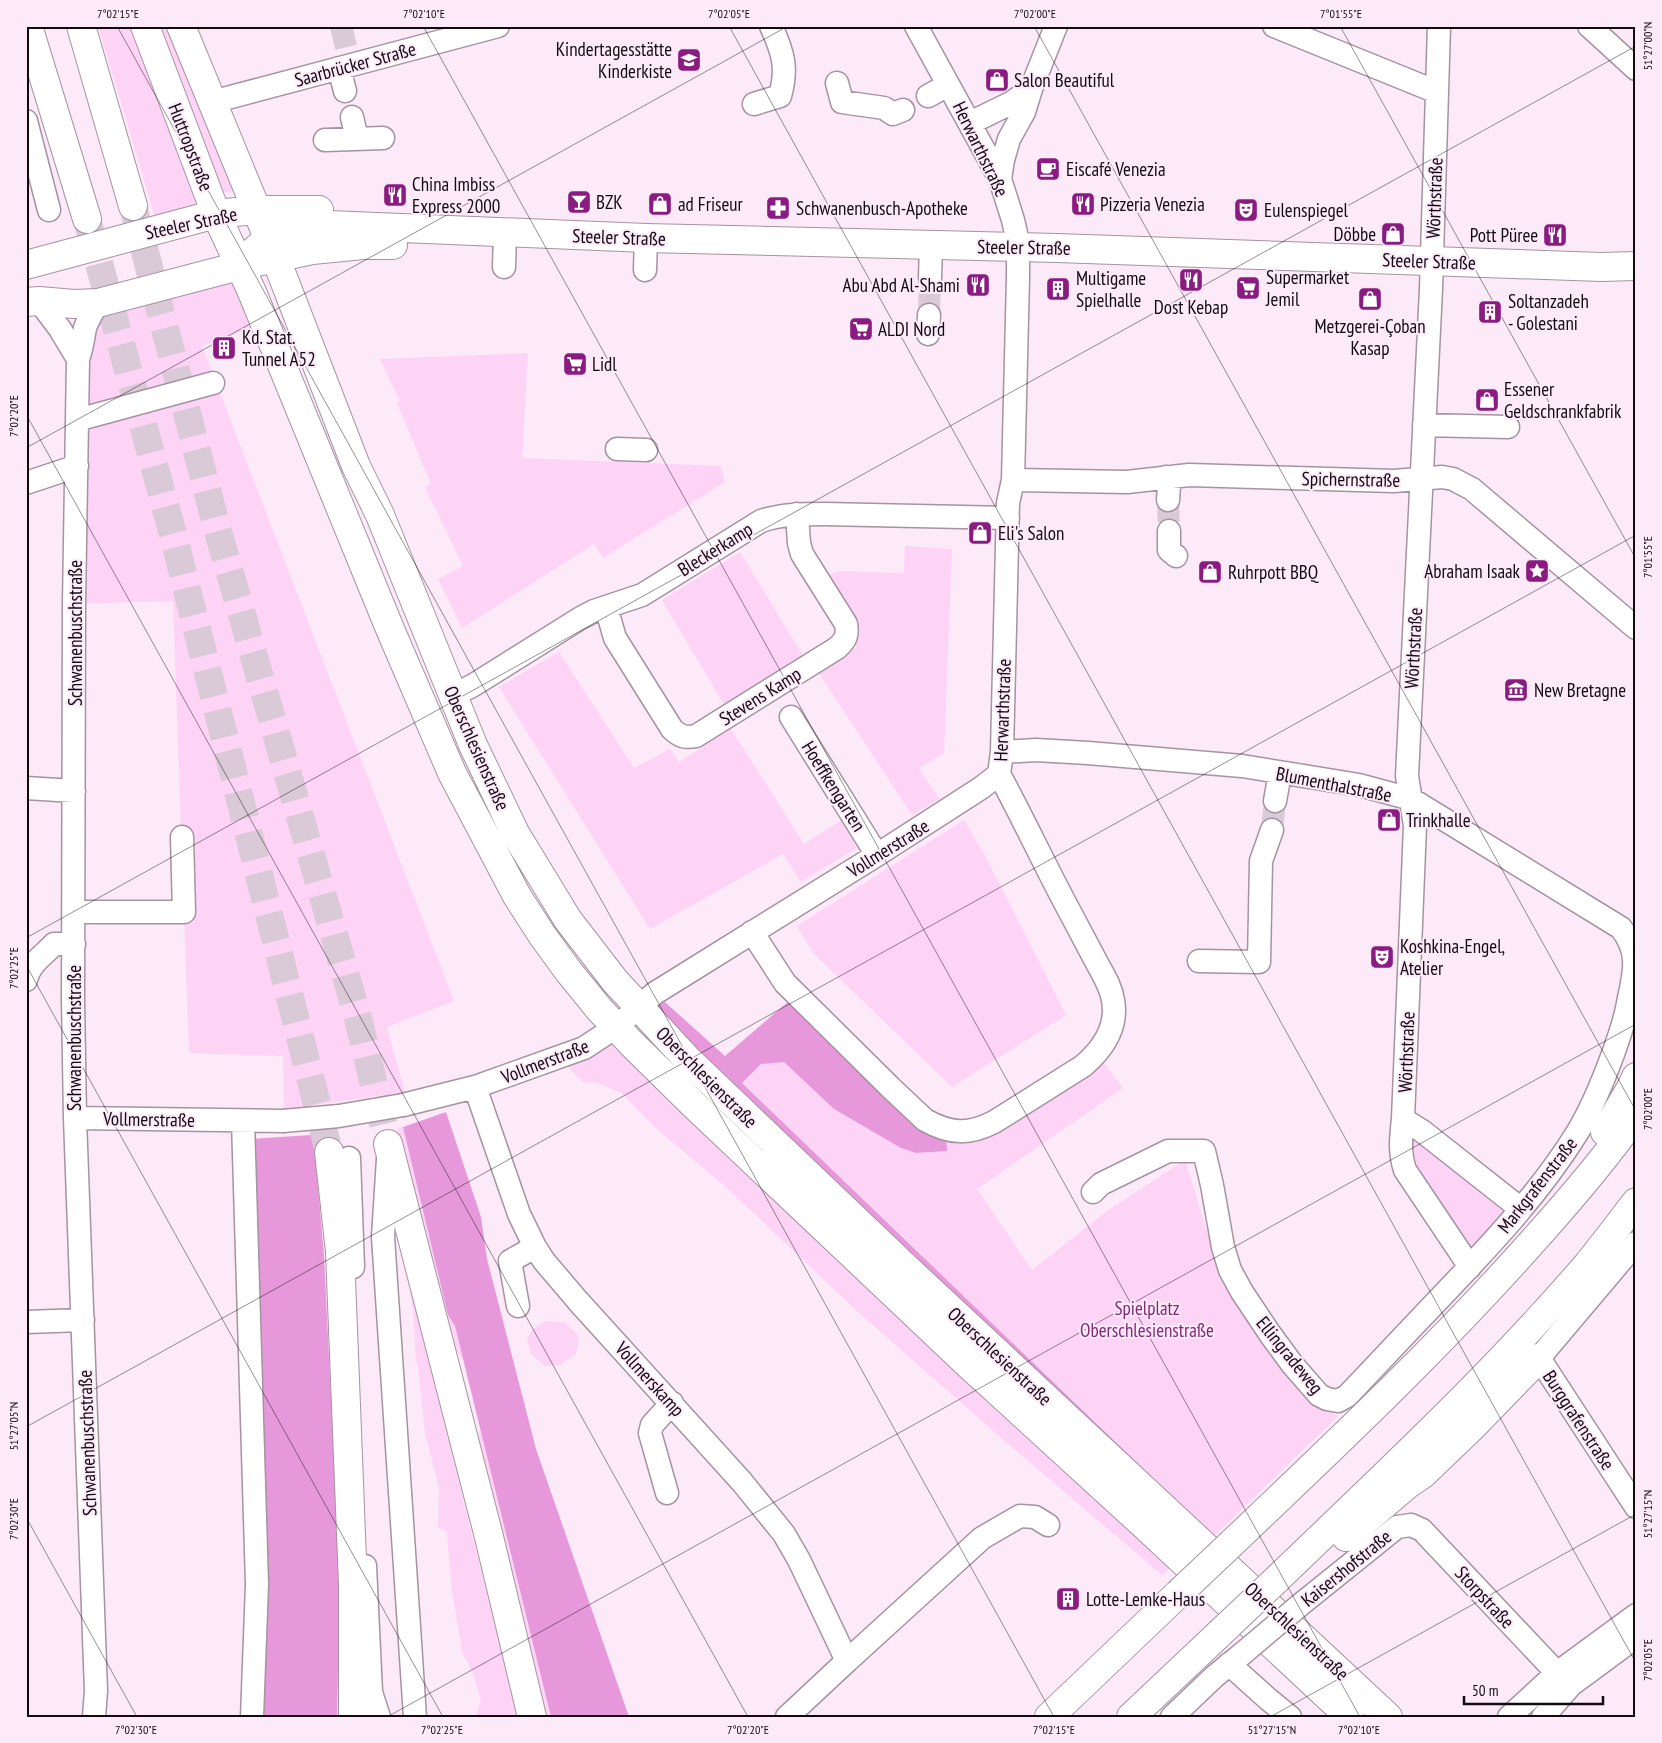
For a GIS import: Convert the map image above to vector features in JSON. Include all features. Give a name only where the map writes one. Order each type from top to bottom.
[{"type":"main road","points":[[28,26],[87,219]]},
{"type":"main road","points":[[81,26],[133,206]]},
{"type":"main road","name":"Huttropstraße","points":[[181,26],[271,248]]},
{"type":"main road","name":"Huttropstraße","points":[[147,27],[216,214],[239,266]]},
{"type":"main road","name":"Steeler Straße","points":[[26,265],[216,214],[256,210],[344,210],[397,214],[437,224],[447,231]]},
{"type":"main road","name":"Steeler Straße","points":[[33,302],[98,303],[239,266],[271,248],[396,245],[422,240],[447,231],[1018,247],[1601,267],[1636,266]]},
{"type":"main road","name":"Oberschlesienstraße","points":[[271,248],[356,466],[380,515],[473,745],[515,833],[568,920],[586,944],[639,1009],[688,1060],[903,1265],[1388,1717]]},
{"type":"main road","name":"Oberschlesienstraße","points":[[239,266],[252,292],[390,629],[452,774],[517,896],[542,935],[590,999],[694,1105],[969,1365],[1144,1524],[1350,1717]]},
{"type":"main road","name":"Steeler Straße","points":[[1601,267],[1636,275]]},
{"type":"main road","points":[[1555,1216],[1636,1077]]},
{"type":"main road","points":[[1048,1717],[1347,1433],[1443,1338],[1506,1272],[1555,1216],[1636,1115]]},
{"type":"main road","points":[[388,1144],[489,1537],[532,1717]]},
{"type":"main road","points":[[339,1155],[340,1252],[353,1585],[353,1717]]},
{"type":"main road","points":[[1131,1717],[1446,1417],[1588,1264],[1636,1202]]},
{"type":"main road","points":[[1275,1581],[1300,1572],[1326,1554],[1408,1484],[1423,1474],[1470,1429],[1538,1358]]},
{"type":"street","name":"Saarbrücker Straße","points":[[212,102],[346,62],[498,26]]},
{"type":"street","name":"Herwarthstraße","points":[[752,932],[785,984],[925,1120],[937,1127],[952,1132],[981,1129],[1075,1071],[1096,1055],[1106,1041],[1114,1015],[1113,999],[1108,983],[1066,906],[999,774],[1002,752],[1008,518],[1013,480],[1018,247],[1013,220],[1000,179],[916,26]]},
{"type":"street","points":[[1000,179],[1009,139],[1024,112],[1056,26]]},
{"type":"street","points":[[1274,26],[1437,92]]},
{"type":"street","name":"Wörthstraße","points":[[1439,26],[1432,260],[1407,776],[1415,826],[1400,1151],[1405,1170],[1470,1267]]},
{"type":"street","points":[[1589,26],[1636,69]]},
{"type":"street","points":[[754,104],[780,96],[784,81],[785,65],[780,45],[764,32]]},
{"type":"street","points":[[345,91],[346,62]]},
{"type":"street","points":[[837,83],[842,102],[884,108],[893,114],[903,110]]},
{"type":"street","points":[[928,96],[948,85]]},
{"type":"street","points":[[970,123],[1011,103],[1031,89]]},
{"type":"street","points":[[352,117],[357,139]]},
{"type":"street","points":[[26,120],[49,210]]},
{"type":"street","points":[[325,140],[383,138]]},
{"type":"street","points":[[504,267],[505,232]]},
{"type":"street","points":[[646,238],[646,270]]},
{"type":"street","points":[[930,278],[931,245]]},
{"type":"street","points":[[33,302],[60,329],[78,359]]},
{"type":"street","name":"Schwanenbuschstraße","points":[[94,1717],[96,1691],[75,1118],[74,604],[78,359],[86,328],[98,303]]},
{"type":"street","points":[[77,420],[213,383]]},
{"type":"street","points":[[1424,424],[1508,426]]},
{"type":"street","points":[[617,449],[646,450]]},
{"type":"street","points":[[26,482],[77,466]]},
{"type":"street","name":"Spichernstraße","points":[[1013,480],[1127,482],[1189,475],[1394,481],[1442,477],[1453,479],[1472,489],[1636,628]]},
{"type":"street","points":[[1166,477],[1169,486],[1168,500]]},
{"type":"street","name":"Bleckerkamp","points":[[453,695],[472,686],[579,619],[606,607],[642,595],[761,521],[775,516],[797,514],[1008,518]]},
{"type":"street","name":"Stevens Kamp","points":[[606,607],[615,638],[672,730],[687,738],[696,736],[838,648],[845,641],[846,624],[802,554],[799,543],[797,514]]},
{"type":"street","points":[[1169,531],[1169,550],[1176,556]]},
{"type":"street","name":"Hoeffkengarten","points":[[791,716],[877,855]]},
{"type":"street","name":"Blumenthalstraße","points":[[1002,752],[1036,750],[1088,753],[1242,766],[1359,785],[1411,799],[1621,928],[1631,932]]},
{"type":"street","points":[[1275,801],[1280,773]]},
{"type":"street","name":"Vollmerstraße","points":[[75,1118],[283,1121],[339,1116],[403,1105],[475,1087],[584,1048],[616,1027],[639,1009],[655,993],[877,855],[999,774]]},
{"type":"street","points":[[26,788],[74,791]]},
{"type":"street","points":[[1199,961],[1259,962],[1261,861],[1272,830]]},
{"type":"street","points":[[74,912],[184,912],[182,837]]},
{"type":"street","name":"Markgrafenstraße","points":[[1470,1267],[1550,1174],[1578,1132],[1603,1083],[1625,1020],[1634,972],[1635,957],[1631,932]]},
{"type":"street","points":[[26,980],[32,965],[54,944],[74,944]]},
{"type":"street","name":"Vollmerskamp","points":[[475,1087],[518,1214],[544,1260],[578,1301],[742,1482],[784,1534],[799,1560],[847,1661]]},
{"type":"street","name":"Wörthstraße","points":[[1403,1118],[1521,1210]]},
{"type":"street","points":[[243,1121],[257,1584],[252,1717]]},
{"type":"street","points":[[388,1144],[383,1238],[415,1717]]},
{"type":"street","name":"Ellingradeweg","points":[[1093,1192],[1101,1184],[1168,1151],[1204,1151],[1212,1185],[1222,1247],[1230,1270],[1242,1292],[1281,1349],[1320,1395],[1327,1400],[1338,1401],[1347,1396],[1470,1267]]},
{"type":"street","points":[[339,1155],[371,1692]]},
{"type":"street","points":[[1538,1358],[1636,1243]]},
{"type":"street","points":[[518,1306],[510,1261],[535,1246]]},
{"type":"street","points":[[26,1322],[83,1320]]},
{"type":"street","name":"Burggrafenstraße","points":[[1538,1358],[1636,1507]]},
{"type":"street","points":[[667,1493],[650,1433],[652,1425],[672,1403]]},
{"type":"street","points":[[787,1717],[982,1538],[1020,1516],[1035,1517],[1048,1525]]},
{"type":"street","name":"Kaisershofstraße","points":[[1172,1717],[1236,1659],[1397,1527],[1411,1530]]},
{"type":"street","name":"Storpstraße","points":[[1411,1530],[1422,1530],[1556,1678]]},
{"type":"street","points":[[1509,1717],[1636,1615]]},
{"type":"street","points":[[352,1627],[379,1717]]},
{"type":"street","points":[[1543,1717],[1556,1678],[1636,1637]]},
{"type":"street","points":[[1236,1659],[1268,1699],[1290,1717]]},
{"type":"green space","points":[[98,26],[180,26],[245,188],[209,196],[215,213],[158,227]]},
{"type":"green space","points":[[238,268],[262,323],[202,346],[454,1001],[387,1027],[405,1092],[284,1109],[283,1056],[189,1053],[173,601],[76,604],[88,317]]},
{"type":"green space","points":[[528,353],[522,458],[721,466],[725,482],[603,558],[594,544],[462,628],[438,579],[463,566],[425,487],[431,484],[397,403],[400,401],[380,359]]},
{"type":"green space","points":[[905,546],[952,549],[944,753],[919,768],[939,799],[912,815],[817,670],[856,648],[856,635],[824,578],[838,571],[904,573]]},
{"type":"green space","points":[[740,552],[805,659],[726,708],[662,600]]},
{"type":"green space","points":[[559,652],[634,768],[670,749],[679,762],[731,729],[804,844],[842,820],[857,848],[801,882],[783,854],[650,929],[499,687]]},
{"type":"green space","points":[[964,820],[983,852],[1066,1015],[952,1087],[814,954],[797,926]]},
{"type":"green space","points":[[616,1028],[1180,1559],[1162,1575],[1008,1444],[857,1311],[725,1186],[659,1131],[621,1093],[598,1083],[583,1082],[559,1058]]},
{"type":"green space","name":"Spielplatz Oberschlesienstraße","points":[[1099,1057],[1123,1088],[977,1189],[1032,1270],[1107,1211],[1185,1160],[1223,1283],[1292,1377],[1326,1409],[1338,1416],[1214,1536],[742,1083],[761,1064],[784,1062],[834,1109],[901,1148],[916,1153],[947,1151],[946,1130],[964,1133]]},
{"type":"green space","points":[[403,1127],[448,1315],[455,1326],[463,1360],[450,1342],[397,1128]]},
{"type":"green space","points":[[1413,1137],[1500,1203],[1503,1211],[1500,1220],[1477,1246],[1470,1247],[1408,1154]]},
{"type":"green space","points":[[409,1284],[518,1717],[476,1717],[481,1700],[472,1671],[462,1652],[452,1591],[447,1532],[438,1527],[439,1488],[425,1433]]},
{"type":"green space","points":[[546,1321],[565,1322],[579,1336],[576,1354],[560,1365],[545,1366],[531,1354],[527,1339],[533,1329]]},
{"type":"green space","points":[[480,1428],[551,1717],[543,1717],[477,1449]]},
{"type":"shaded area","points":[[656,994],[725,1056],[797,994],[946,1130],[947,1151],[916,1153],[901,1148],[834,1109],[784,1062],[761,1064],[742,1083],[1206,1529],[640,1009]]},
{"type":"shaded area","points":[[446,1112],[481,1217],[487,1259],[536,1449],[629,1717],[551,1717],[455,1326],[448,1315],[403,1127]]},
{"type":"shaded area","points":[[311,1135],[315,1153],[324,1255],[340,1584],[337,1717],[259,1717],[252,1139]]},
{"type":"tunnel","points":[[341,26],[347,51]]},
{"type":"tunnel","points":[[133,206],[217,528],[358,1018],[388,1144]]},
{"type":"tunnel","points":[[88,223],[174,538],[329,1152]]},
{"type":"tunnel","points":[[929,315],[930,278]]},
{"type":"tunnel","points":[[1168,500],[1169,531]]},
{"type":"tunnel","points":[[1272,830],[1275,801]]},
{"type":"place","name":"Kindertagesstätte Kinderkiste","points":[[689,60]]},
{"type":"place","name":"Salon Beautiful","points":[[997,80]]},
{"type":"place","name":"Eiscafé Venezia","points":[[1048,169]]},
{"type":"place","name":"China Imbiss Express 2000","points":[[395,195]]},
{"type":"place","name":"BZK","points":[[579,202]]},
{"type":"place","name":"ad Friseur","points":[[660,204]]},
{"type":"place","name":"Pizzeria Venezia","points":[[1083,204]]},
{"type":"place","name":"Schwanenbusch-Apotheke","points":[[778,208]]},
{"type":"place","name":"Eulenspiegel","points":[[1246,210]]},
{"type":"place","name":"Döbbe","points":[[1393,234]]},
{"type":"place","name":"Pott Püree","points":[[1555,235]]},
{"type":"place","name":"Dost Kebap","points":[[1191,280]]},
{"type":"place","name":"Abu Abd Al-Shami","points":[[978,285]]},
{"type":"place","name":"Supermarket Jemil","points":[[1248,288]]},
{"type":"place","name":"Multigame Spielhalle","points":[[1058,289]]},
{"type":"place","name":"Metzgerei-Çoban Kasap","points":[[1370,299]]},
{"type":"place","name":"Soltanzadeh - Golestani","points":[[1490,312]]},
{"type":"place","name":"ALDI Nord","points":[[861,329]]},
{"type":"place","name":"Kd. Stat. Tunnel A52","points":[[224,348]]},
{"type":"place","name":"Lidl","points":[[575,364]]},
{"type":"place","name":"Essener Geldschrankfabrik","points":[[1487,400]]},
{"type":"place","name":"Eli's Salon","points":[[980,533]]},
{"type":"place","name":"Abraham Isaak","points":[[1537,571]]},
{"type":"place","name":"Ruhrpott BBQ","points":[[1210,572]]},
{"type":"place","name":"New Bretagne","points":[[1516,690]]},
{"type":"place","name":"Trinkhalle","points":[[1389,820]]},
{"type":"place","name":"Koshkina-Engel, Atelier","points":[[1382,957]]},
{"type":"place","name":"Lotte-Lemke-Haus","points":[[1068,1599]]}]
